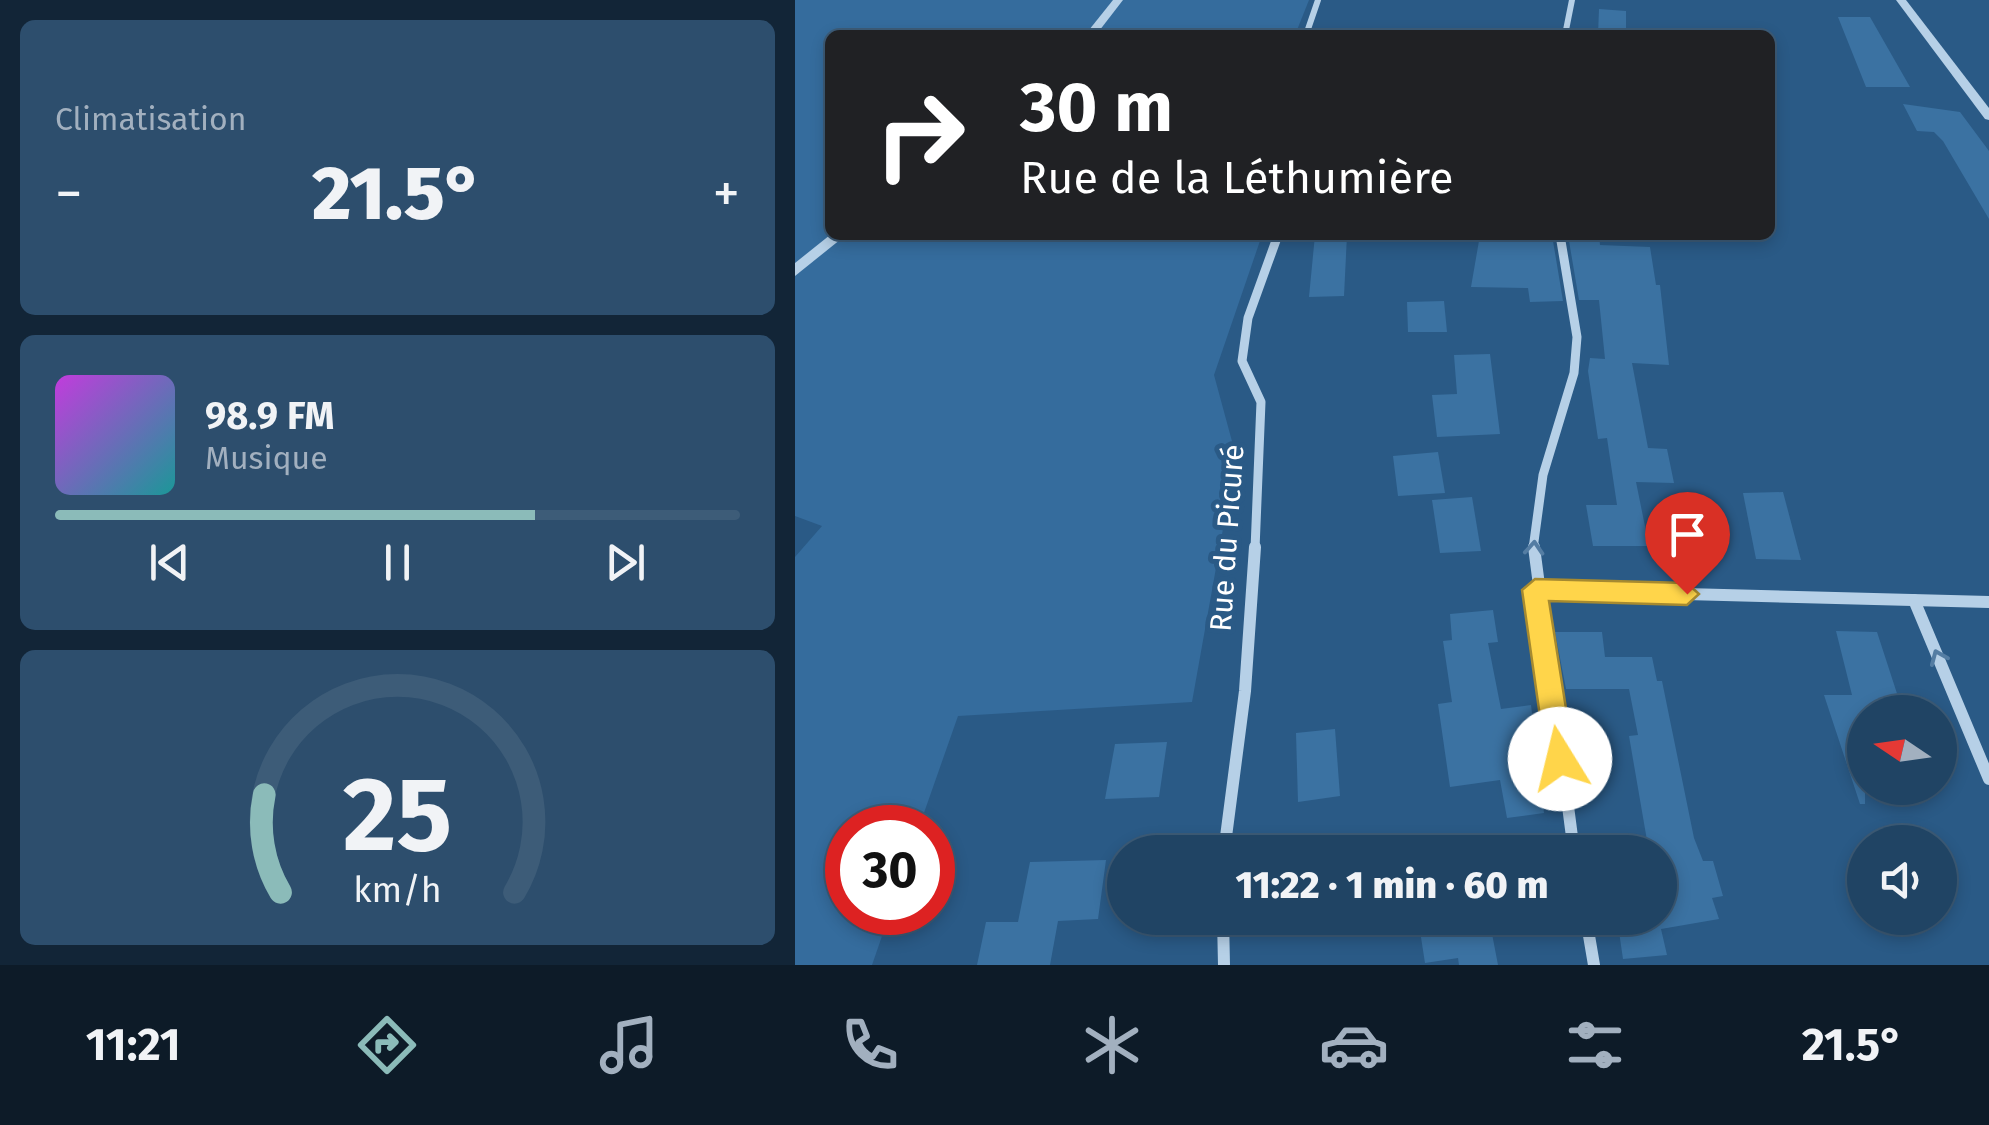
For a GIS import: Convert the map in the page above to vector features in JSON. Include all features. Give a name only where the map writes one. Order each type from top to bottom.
[{"type":"street","points":[[1094,30],[1118,0]]},
{"type":"street","points":[[1308,30],[1318,0]]},
{"type":"street","points":[[1566,30],[1573,0]]},
{"type":"street","points":[[1901,0],[1989,116]]},
{"type":"street","points":[[795,271],[833,240]]},
{"type":"street","name":"Rue du Picuré","points":[[1227,835],[1245,691],[1262,450],[1261,402],[1242,361],[1247,318],[1276,240]]},
{"type":"street","points":[[1561,240],[1577,337],[1573,373],[1543,475],[1533,553],[1535,590],[1571,835]]},
{"type":"street","points":[[1535,590],[1989,602]]},
{"type":"street","points":[[1914,600],[1989,778]]},
{"type":"street","points":[[1223,935],[1224,965]]},
{"type":"street","points":[[1589,935],[1594,965]]},
{"type":"shaded area","points":[[795,0],[1309,0],[1297,30],[825,30],[825,240],[1260,240],[1214,375],[1236,456],[1192,702],[958,716],[927,805],[825,805],[825,935],[882,935],[872,965],[795,965],[795,557],[822,526],[795,516]]},
{"type":"building","points":[[1599,9],[1626,11],[1626,30],[1598,30]]},
{"type":"building","points":[[1838,17],[1870,17],[1910,87],[1866,87]]},
{"type":"building","points":[[1903,104],[1960,112],[1989,151],[1989,219],[1943,141],[1934,132],[1917,131]]},
{"type":"building","points":[[1315,240],[1347,240],[1344,296],[1309,297]]},
{"type":"building","points":[[1479,240],[1553,240],[1563,301],[1530,302],[1528,288],[1471,287]]},
{"type":"building","points":[[1569,240],[1650,247],[1656,285],[1660,285],[1669,365],[1632,363],[1648,448],[1667,449],[1674,483],[1636,482],[1649,546],[1593,546],[1586,505],[1617,505],[1607,438],[1598,439],[1588,371],[1590,358],[1605,359],[1599,300],[1579,300]]},
{"type":"building","points":[[1444,301],[1447,332],[1408,332],[1407,302]]},
{"type":"building","points":[[1490,354],[1500,434],[1437,437],[1432,395],[1457,394],[1454,355]]},
{"type":"building","points":[[1438,452],[1445,493],[1398,496],[1393,456]]},
{"type":"building","points":[[1783,492],[1801,560],[1756,559],[1743,493]]},
{"type":"building","points":[[1472,497],[1481,551],[1440,553],[1432,500]]},
{"type":"building","points":[[1493,610],[1498,642],[1488,643],[1501,709],[1531,705],[1544,813],[1507,818],[1500,780],[1450,787],[1438,704],[1452,702],[1443,641],[1452,640],[1450,614]]},
{"type":"building","points":[[1836,631],[1877,632],[1897,695],[1852,695]]},
{"type":"building","points":[[1555,632],[1602,632],[1605,657],[1652,657],[1657,681],[1662,681],[1694,838],[1703,861],[1713,861],[1723,896],[1712,898],[1719,919],[1677,926],[1677,835],[1646,835],[1629,736],[1638,735],[1629,689],[1566,689]]},
{"type":"building","points":[[1824,695],[1847,695],[1847,765]]},
{"type":"building","points":[[1335,729],[1340,796],[1298,802],[1296,733]]},
{"type":"building","points":[[1167,742],[1159,797],[1105,799],[1115,744]]},
{"type":"building","points":[[1106,860],[1098,919],[1058,921],[1050,965],[977,965],[986,922],[1018,922],[1030,862]]},
{"type":"building","points":[[1421,935],[1492,935],[1498,965],[1459,965],[1458,958],[1425,963]]},
{"type":"building","points":[[1619,935],[1662,935],[1667,955],[1623,959]]},
{"type":"route","points":[[1560,759],[1535,590],[1687,594]]}]
